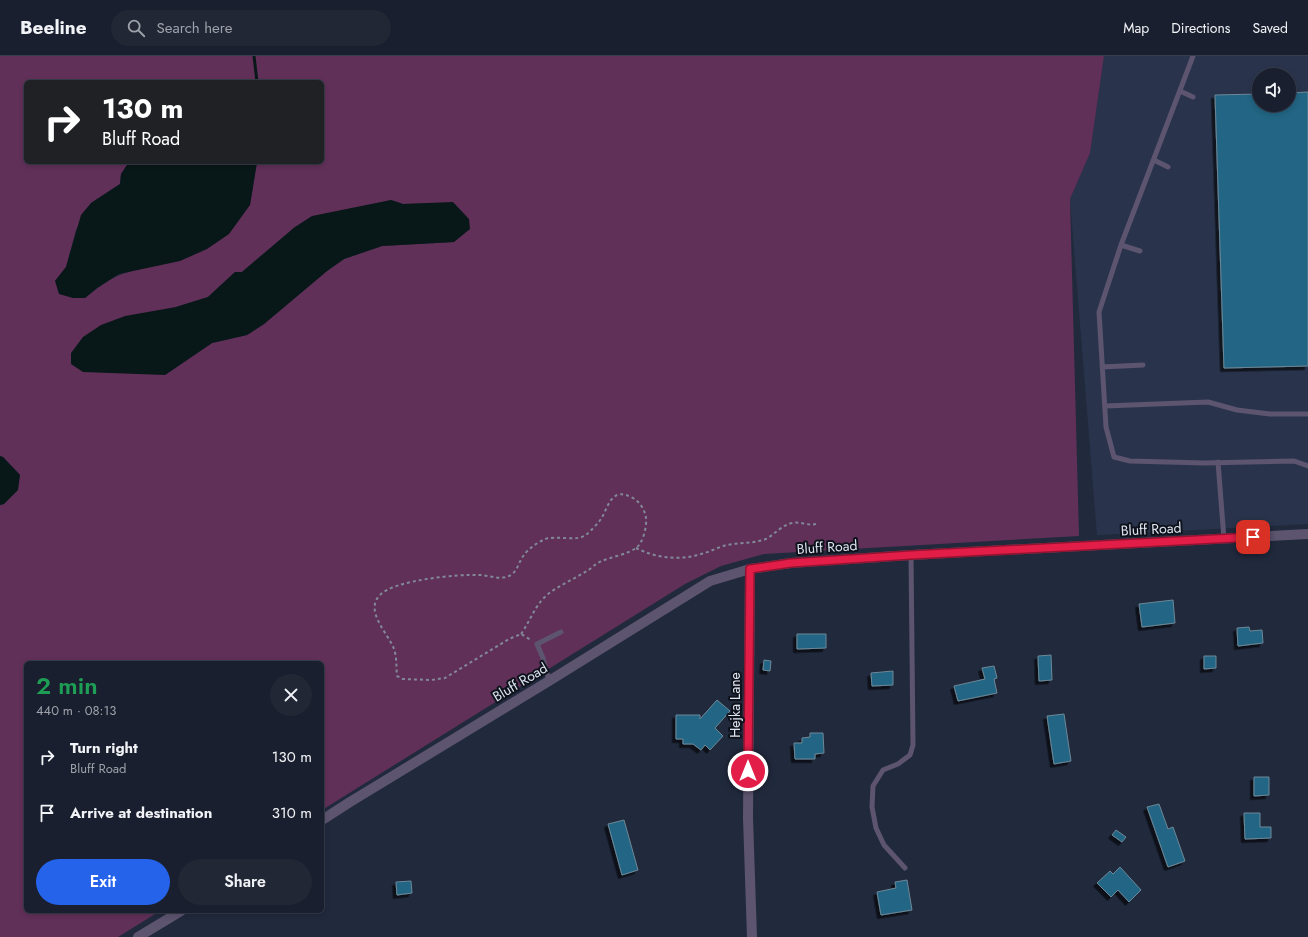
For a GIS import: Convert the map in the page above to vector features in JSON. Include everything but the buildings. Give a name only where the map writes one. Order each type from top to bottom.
[{"type":"street","name":"Bluff Road","points":[[324,819],[549,681],[710,580],[750,569],[791,563],[911,555],[1308,534]]},
{"type":"street","name":"Hejka Lane","points":[[750,569],[748,818],[752,937]]},
{"type":"street","points":[[138,937],[178,913]]},
{"type":"lane","points":[[1194,56],[1121,245],[1099,312],[1106,427],[1114,457],[1130,461],[1294,461],[1308,466]]},
{"type":"lane","points":[[1180,91],[1193,97]]},
{"type":"lane","points":[[1154,160],[1168,167]]},
{"type":"lane","points":[[1121,245],[1140,251]]},
{"type":"lane","points":[[1102,367],[1143,365]]},
{"type":"lane","points":[[1105,406],[1208,402],[1237,410],[1270,414],[1308,414]]},
{"type":"lane","points":[[1218,462],[1224,539]]},
{"type":"lane","points":[[905,868],[884,845],[876,828],[872,807],[873,786],[883,770],[898,764],[910,755],[913,745],[911,555]]},
{"type":"lane","points":[[549,681],[543,658],[537,644],[561,632]]},
{"type":"path","points":[[620,495],[627,496],[640,504],[644,510],[646,518],[641,541],[636,548],[599,562],[548,595],[530,616],[527,625],[521,634],[509,639],[445,678],[432,680],[404,679],[397,676],[397,660],[394,648],[379,623],[374,610],[376,601],[380,594],[391,588],[416,580],[466,575],[480,575],[500,578],[506,577],[516,571],[525,554],[543,540],[552,538],[580,537],[586,535],[600,519],[610,501],[614,497],[620,495]]},
{"type":"path","points":[[636,548],[659,557],[687,558],[700,555],[726,545],[757,542],[792,523],[816,524]]},
{"type":"path","points":[[521,634],[537,644]]},
{"type":"shaded area","points":[[0,56],[1104,56],[1090,153],[1070,199],[1079,536],[764,554],[721,566],[685,584],[324,809],[324,661],[24,661],[24,913],[157,913],[118,937],[0,937],[0,505],[4,504],[20,475],[3,457],[0,456]],"holes":[[[24,80],[324,80],[324,164],[257,164],[250,205],[129,272],[111,279],[85,298],[55,281],[66,267],[76,230],[91,203],[120,184],[121,174],[128,164],[24,164]],[[391,200],[403,204],[453,203],[454,242],[382,246],[344,259],[327,271],[264,324],[247,335],[212,343],[165,375],[176,307],[208,297],[235,272],[242,272],[295,227]]]},
{"type":"shaded area","points":[[1104,56],[1308,56],[1308,524],[1097,535],[1070,199],[1090,153]]},
{"type":"shaded area","points":[[128,164],[257,164],[250,205],[229,234],[207,249],[180,261],[119,274],[97,288],[85,298],[73,298],[59,294],[55,281],[66,267],[81,215],[91,203],[120,184],[121,174]]},
{"type":"shaded area","points":[[391,200],[403,204],[453,202],[469,219],[470,229],[454,242],[382,246],[344,259],[327,271],[264,324],[247,335],[212,343],[165,375],[83,372],[71,364],[71,353],[83,337],[101,325],[125,316],[176,307],[208,297],[235,272],[242,272],[295,227],[312,216]]},
{"type":"shaded area","points":[[0,456],[3,457],[20,475],[18,490],[4,504],[0,505]]},
{"type":"waterway","points":[[254,56],[257,80]]},
{"type":"route","points":[[748,771],[750,569],[791,563],[911,555],[1253,537]]}]
